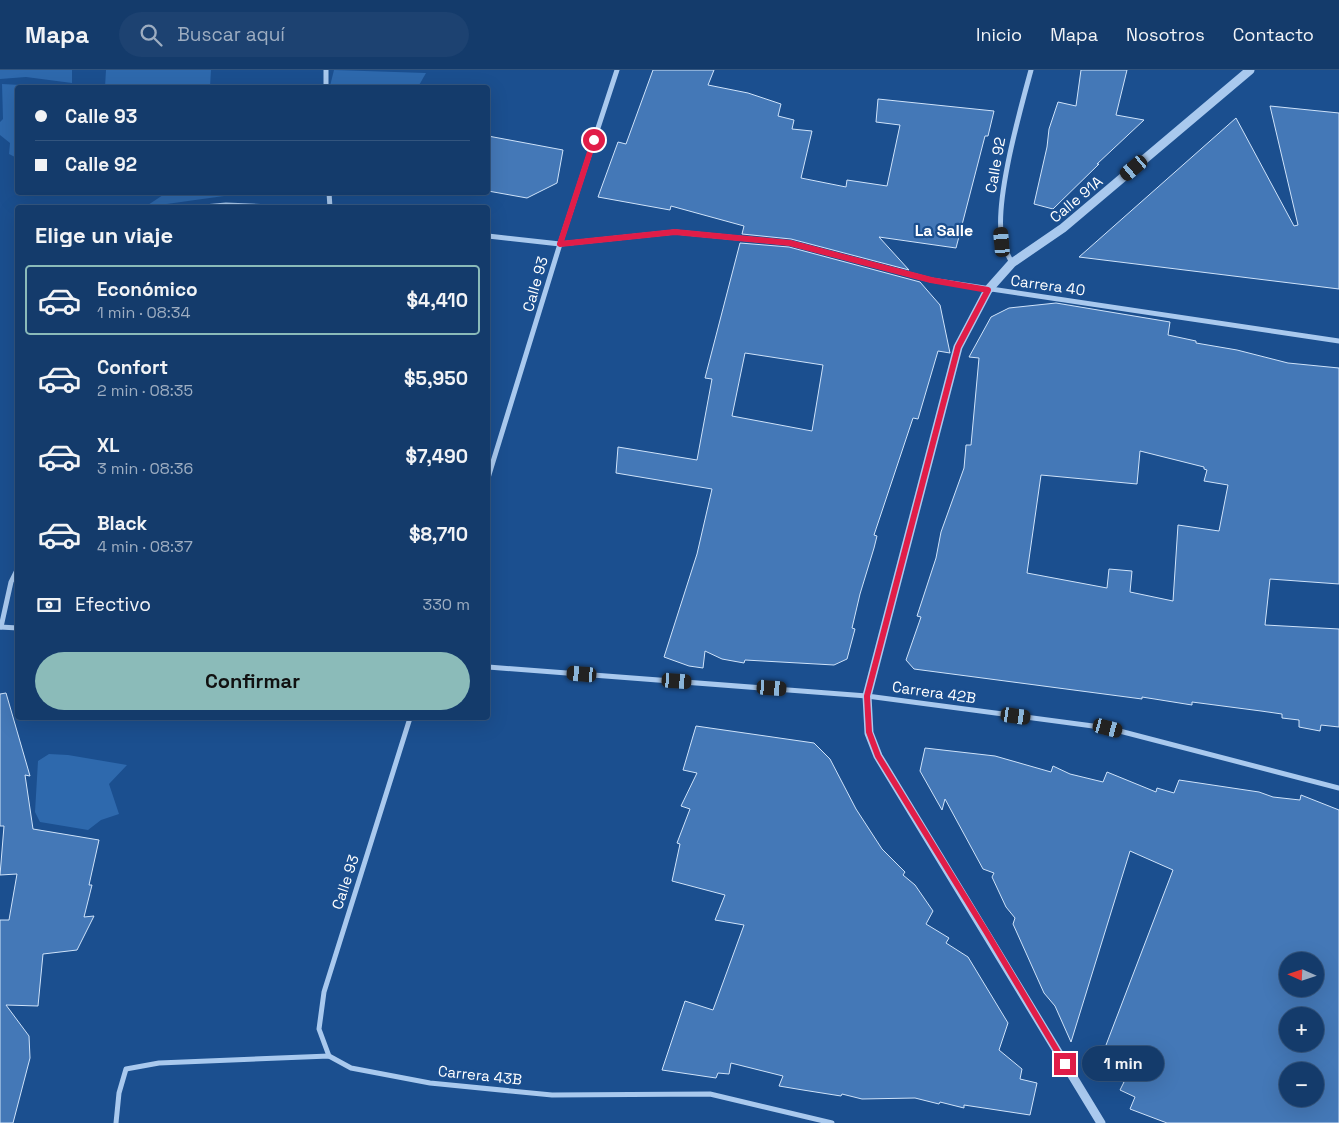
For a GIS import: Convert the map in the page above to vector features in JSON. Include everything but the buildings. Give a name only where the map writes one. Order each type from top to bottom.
[{"type":"street","points":[[326,70],[326,85]]},
{"type":"street","name":"Calle 93","points":[[490,472],[560,244],[617,70]]},
{"type":"street","name":"Calle 92","points":[[1012,264],[1002,242],[1000,217],[1015,132],[1031,70]]},
{"type":"street","name":"Calle 91A","points":[[988,290],[1012,264],[1064,228],[1250,70]]},
{"type":"street","name":"Carrera 40","points":[[490,236],[560,244],[675,232],[790,243],[931,280],[988,290],[1184,316],[1339,341]]},
{"type":"street","points":[[988,290],[958,347],[867,696],[869,732],[878,756],[987,933],[1094,1118],[1101,1123]]},
{"type":"street","points":[[15,573],[10,582],[0,627],[15,628]]},
{"type":"street","name":"Carrera 42B","points":[[490,667],[867,696],[1108,728],[1339,788]]},
{"type":"street","name":"Calle 93","points":[[329,1056],[319,1029],[324,992],[409,720]]},
{"type":"street","points":[[116,1123],[119,1094],[126,1069],[159,1063],[329,1056]]},
{"type":"street","name":"Carrera 43B","points":[[329,1056],[351,1068],[430,1083],[552,1095],[710,1094],[832,1123]]},
{"type":"shaded area","points":[[0,70],[72,70],[72,83],[26,77],[0,79]]},
{"type":"shaded area","points":[[106,70],[211,70],[210,85],[105,85]]},
{"type":"shaded area","points":[[334,70],[426,73],[419,85],[330,85]]},
{"type":"shaded area","points":[[2,84],[21,85],[15,85],[15,157],[9,154],[10,143],[0,135],[0,122],[3,119]]},
{"type":"shaded area","points":[[163,195],[224,196],[159,205],[148,205]]},
{"type":"shaded area","points":[[49,754],[68,755],[127,765],[109,784],[119,814],[101,820],[88,830],[40,822],[35,812],[38,761]]},
{"type":"district","name":"La Salle","points":[[944,230]]},
{"type":"route","points":[[594,140],[560,244],[675,232],[790,243],[931,280],[988,290],[958,347],[867,696],[869,732],[878,756],[1065,1064]]}]
